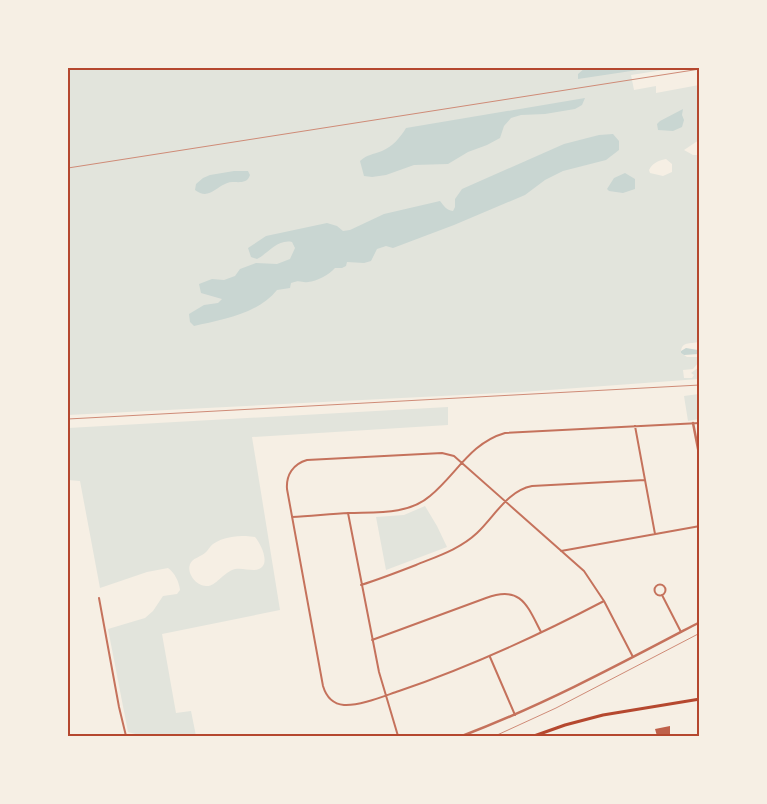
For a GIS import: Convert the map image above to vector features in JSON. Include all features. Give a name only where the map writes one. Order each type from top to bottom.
[{"type":"main road","points":[[534,736],[603,715],[700,699]]},
{"type":"street","points":[[292,517],[399,510],[415,505],[430,496],[484,441],[504,433],[700,422]]},
{"type":"street","points":[[692,423],[700,459]]},
{"type":"street","points":[[635,426],[655,534]]},
{"type":"street","points":[[604,601],[490,657],[426,682],[351,704],[337,703],[328,696],[323,686],[292,517],[287,484],[289,474],[299,463],[313,460],[451,454],[584,571],[604,601],[633,657]]},
{"type":"street","points":[[362,586],[456,549],[479,532],[515,492],[532,486],[645,480]]},
{"type":"street","points":[[348,513],[372,640],[398,736]]},
{"type":"street","points":[[562,551],[700,526]]},
{"type":"street","points":[[660,585],[665,588],[662,595],[659,596],[655,593],[654,590],[657,586],[660,585]]},
{"type":"street","points":[[372,640],[492,596],[505,593],[518,597],[526,603],[542,633]]},
{"type":"street","points":[[662,595],[681,632]]},
{"type":"street","points":[[99,598],[126,736]]},
{"type":"street","points":[[462,736],[515,716],[561,694],[700,622]]},
{"type":"street","points":[[490,657],[515,716]]},
{"type":"shaded area","points":[[68,68],[676,68],[631,75],[634,90],[656,86],[656,93],[699,85],[699,140],[684,150],[693,155],[699,155],[699,342],[684,345],[681,353],[687,357],[699,358],[699,362],[693,369],[683,370],[684,378],[692,378],[694,375],[691,373],[699,367],[699,379],[522,392],[68,415]],"holes":[[[666,159],[672,164],[672,172],[663,176],[650,173],[649,170],[658,162]]]},
{"type":"shaded area","points":[[585,68],[651,68],[578,79],[578,74]]},
{"type":"shaded area","points":[[585,98],[582,105],[575,109],[545,114],[521,115],[511,118],[504,126],[500,138],[468,152],[448,164],[414,165],[386,175],[364,176],[360,161],[390,147],[406,128]]},
{"type":"shaded area","points":[[683,109],[682,115],[684,120],[682,127],[673,131],[658,130],[657,124],[660,121]]},
{"type":"shaded area","points":[[613,134],[619,141],[619,150],[606,160],[563,171],[545,180],[525,195],[454,225],[393,248],[386,246],[377,249],[371,261],[364,263],[347,262],[346,266],[335,268],[319,279],[291,283],[290,288],[277,290],[260,305],[239,315],[194,326],[190,322],[189,314],[204,305],[218,303],[222,299],[201,293],[199,284],[212,279],[224,280],[235,276],[240,269],[256,263],[277,264],[290,259],[295,248],[292,242],[277,244],[257,259],[251,257],[248,248],[266,236],[327,223],[337,226],[343,231],[350,230],[384,214],[440,201],[447,209],[453,211],[455,199],[462,189],[564,144],[599,135]]},
{"type":"shaded area","points":[[234,171],[248,171],[250,175],[246,181],[228,183],[208,194],[195,190],[196,184],[203,178]]},
{"type":"shaded area","points":[[625,173],[635,179],[635,189],[623,193],[607,189],[614,178]]},
{"type":"shaded area","points":[[686,348],[698,350],[699,354],[684,355],[681,351]]},
{"type":"shaded area","points":[[699,394],[699,419],[688,421],[684,396]]},
{"type":"shaded area","points":[[448,407],[448,425],[252,437],[280,610],[162,634],[176,713],[191,711],[196,736],[143,736],[128,732],[108,629],[145,618],[153,611],[163,596],[177,594],[180,590],[175,575],[168,568],[147,572],[100,588],[80,481],[68,480],[68,428]],"holes":[[[229,537],[255,537],[263,551],[265,561],[260,569],[235,569],[226,573],[210,586],[202,585],[192,577],[189,569],[192,561],[205,553],[213,544]]]},
{"type":"shaded area","points":[[425,506],[447,547],[386,570],[376,517],[404,515]]},
{"type":"building","points":[[670,726],[670,736],[657,736],[655,729]]},
{"type":"railway","points":[[68,168],[700,69]]},
{"type":"railway","points":[[68,419],[700,385]]},
{"type":"railway","points":[[495,736],[556,708],[700,633]]}]
